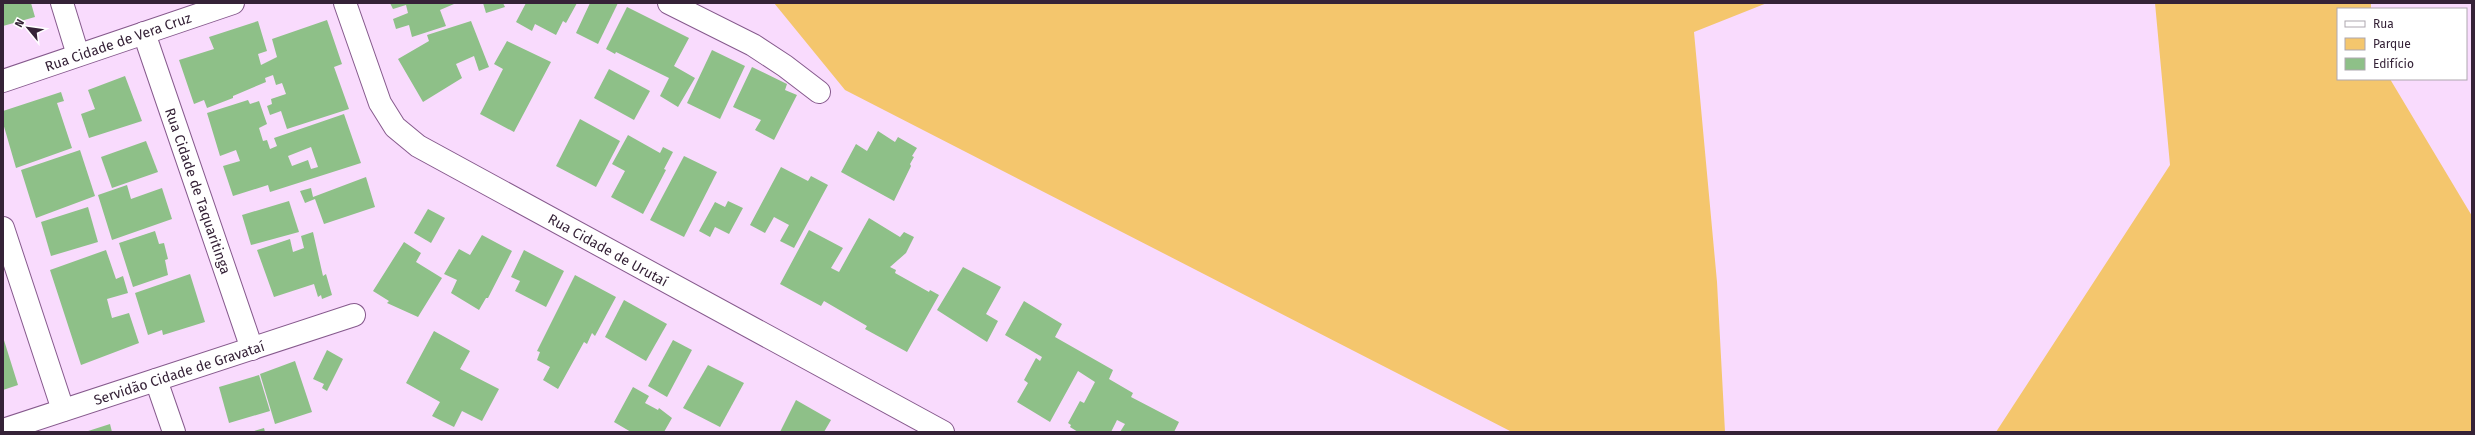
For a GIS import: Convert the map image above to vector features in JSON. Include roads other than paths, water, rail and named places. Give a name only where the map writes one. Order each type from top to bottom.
[{"type":"street","points":[[62,3],[78,55]]},
{"type":"street","name":"Rua Cidade de Vera Cruz","points":[[3,81],[233,3]]},
{"type":"street","name":"Rua Cidade de Urutaí","points":[[345,3],[380,103],[395,127],[418,146],[943,432]]},
{"type":"street","points":[[669,3],[753,45],[785,66],[819,92]]},
{"type":"street","name":"Rua Cidade de Taquaritinga","points":[[144,33],[252,349]]},
{"type":"street","points":[[3,228],[63,410]]},
{"type":"street","name":"Servidão Cidade de Gravataí","points":[[3,430],[354,315]]},
{"type":"street","points":[[156,380],[174,432]]}]
